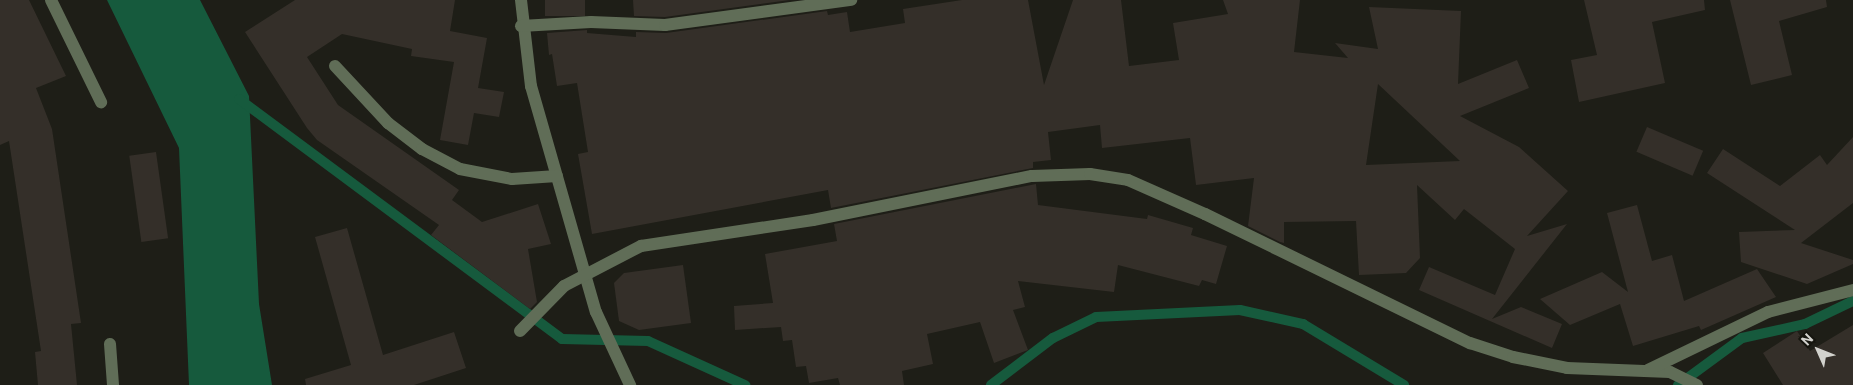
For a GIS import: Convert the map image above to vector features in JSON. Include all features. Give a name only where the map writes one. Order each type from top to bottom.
[{"type":"street","points":[[52,0],[101,102]]},
{"type":"street","points":[[521,0],[521,26],[531,86],[596,312],[630,385]]},
{"type":"street","points":[[521,26],[591,22],[665,25],[851,0]]},
{"type":"street","points":[[335,66],[388,123],[422,149],[460,169],[512,179],[557,176]]},
{"type":"street","points":[[520,331],[564,286],[585,272],[641,246],[813,220],[1032,176],[1090,174],[1128,180],[1206,214],[1470,343],[1514,357],[1567,368],[1670,372],[1696,385]]},
{"type":"street","points":[[1648,370],[1768,312],[1853,290]]},
{"type":"street","points":[[110,344],[113,385]]},
{"type":"shaded area","points":[[107,0],[200,0],[249,96],[259,304],[272,385],[189,385],[179,148]]},
{"type":"building","points":[[0,0],[29,0],[66,76],[36,88],[52,129],[81,323],[71,324],[77,385],[38,385],[35,352],[41,351],[9,141],[0,145]]},
{"type":"building","points":[[295,0],[455,0],[450,31],[487,38],[478,88],[504,92],[499,117],[474,113],[468,145],[440,140],[454,62],[411,56],[412,49],[342,34],[307,57],[338,105],[459,190],[452,200],[482,222],[538,204],[551,244],[528,249],[537,302],[530,309],[431,235],[439,225],[317,140],[307,128],[245,32]]},
{"type":"building","points":[[545,0],[585,0],[585,16],[545,16]]},
{"type":"building","points":[[633,0],[790,0],[665,17],[634,16]]},
{"type":"building","points":[[962,0],[1028,0],[1044,85],[1073,0],[1121,0],[1129,66],[1179,60],[1173,23],[1228,14],[1223,0],[1300,0],[1294,52],[1348,58],[1335,43],[1378,49],[1369,7],[1461,11],[1458,84],[1517,60],[1529,88],[1460,116],[1519,147],[1568,191],[1527,236],[1567,224],[1492,319],[1521,307],[1562,324],[1552,348],[1419,290],[1429,267],[1495,295],[1515,249],[1464,209],[1455,220],[1417,185],[1420,258],[1406,273],[1359,275],[1356,221],[1284,222],[1284,243],[1280,242],[1248,226],[1254,178],[1196,185],[1190,138],[1102,148],[1100,125],[1048,132],[1051,160],[1033,162],[1033,168],[831,208],[828,190],[592,234],[578,154],[588,152],[577,83],[557,86],[552,54],[549,55],[547,33],[587,30],[587,33],[636,37],[636,32],[666,33],[827,11],[828,15],[847,12],[850,32],[905,23],[903,9]],"holes":[[[1378,84],[1460,161],[1366,165]]]},
{"type":"building","points":[[1584,0],[1704,0],[1705,10],[1652,22],[1665,83],[1579,102],[1571,60],[1597,55]]},
{"type":"building","points":[[1730,0],[1826,0],[1827,7],[1779,21],[1792,75],[1751,85]]},
{"type":"building","points":[[1647,127],[1703,151],[1693,176],[1636,152]]},
{"type":"building","points":[[1853,137],[1853,203],[1801,243],[1853,260],[1853,264],[1807,284],[1741,262],[1739,232],[1795,230],[1707,173],[1723,149],[1780,186],[1820,155],[1827,165]]},
{"type":"building","points":[[156,152],[168,238],[141,242],[129,156]]},
{"type":"building","points":[[1036,184],[1038,205],[1147,219],[1148,215],[1193,228],[1191,235],[1227,246],[1216,284],[1202,280],[1199,286],[1118,265],[1114,292],[1018,281],[1025,307],[1013,310],[1028,350],[994,363],[980,322],[927,334],[933,364],[902,371],[904,385],[840,385],[838,378],[809,383],[806,366],[796,367],[792,340],[783,341],[781,327],[735,330],[734,306],[773,303],[765,254],[837,241],[834,224]]},
{"type":"building","points":[[1637,205],[1652,261],[1672,255],[1684,301],[1757,269],[1776,297],[1701,330],[1699,326],[1633,346],[1620,304],[1570,325],[1540,299],[1602,272],[1628,292],[1607,213]]},
{"type":"building","points":[[347,228],[383,355],[454,332],[466,368],[414,385],[306,385],[305,379],[351,365],[315,237]]},
{"type":"building","points":[[683,265],[691,323],[639,330],[619,321],[614,283],[624,273]]},
{"type":"building","points":[[1853,325],[1853,385],[1783,385],[1763,353],[1797,331],[1810,351]]},
{"type":"waterway","points":[[239,99],[562,339],[648,341],[745,385]]},
{"type":"waterway","points":[[1678,385],[1742,338],[1805,324],[1853,301]]},
{"type":"waterway","points":[[991,385],[1053,338],[1096,317],[1240,310],[1303,324],[1404,385]]}]
